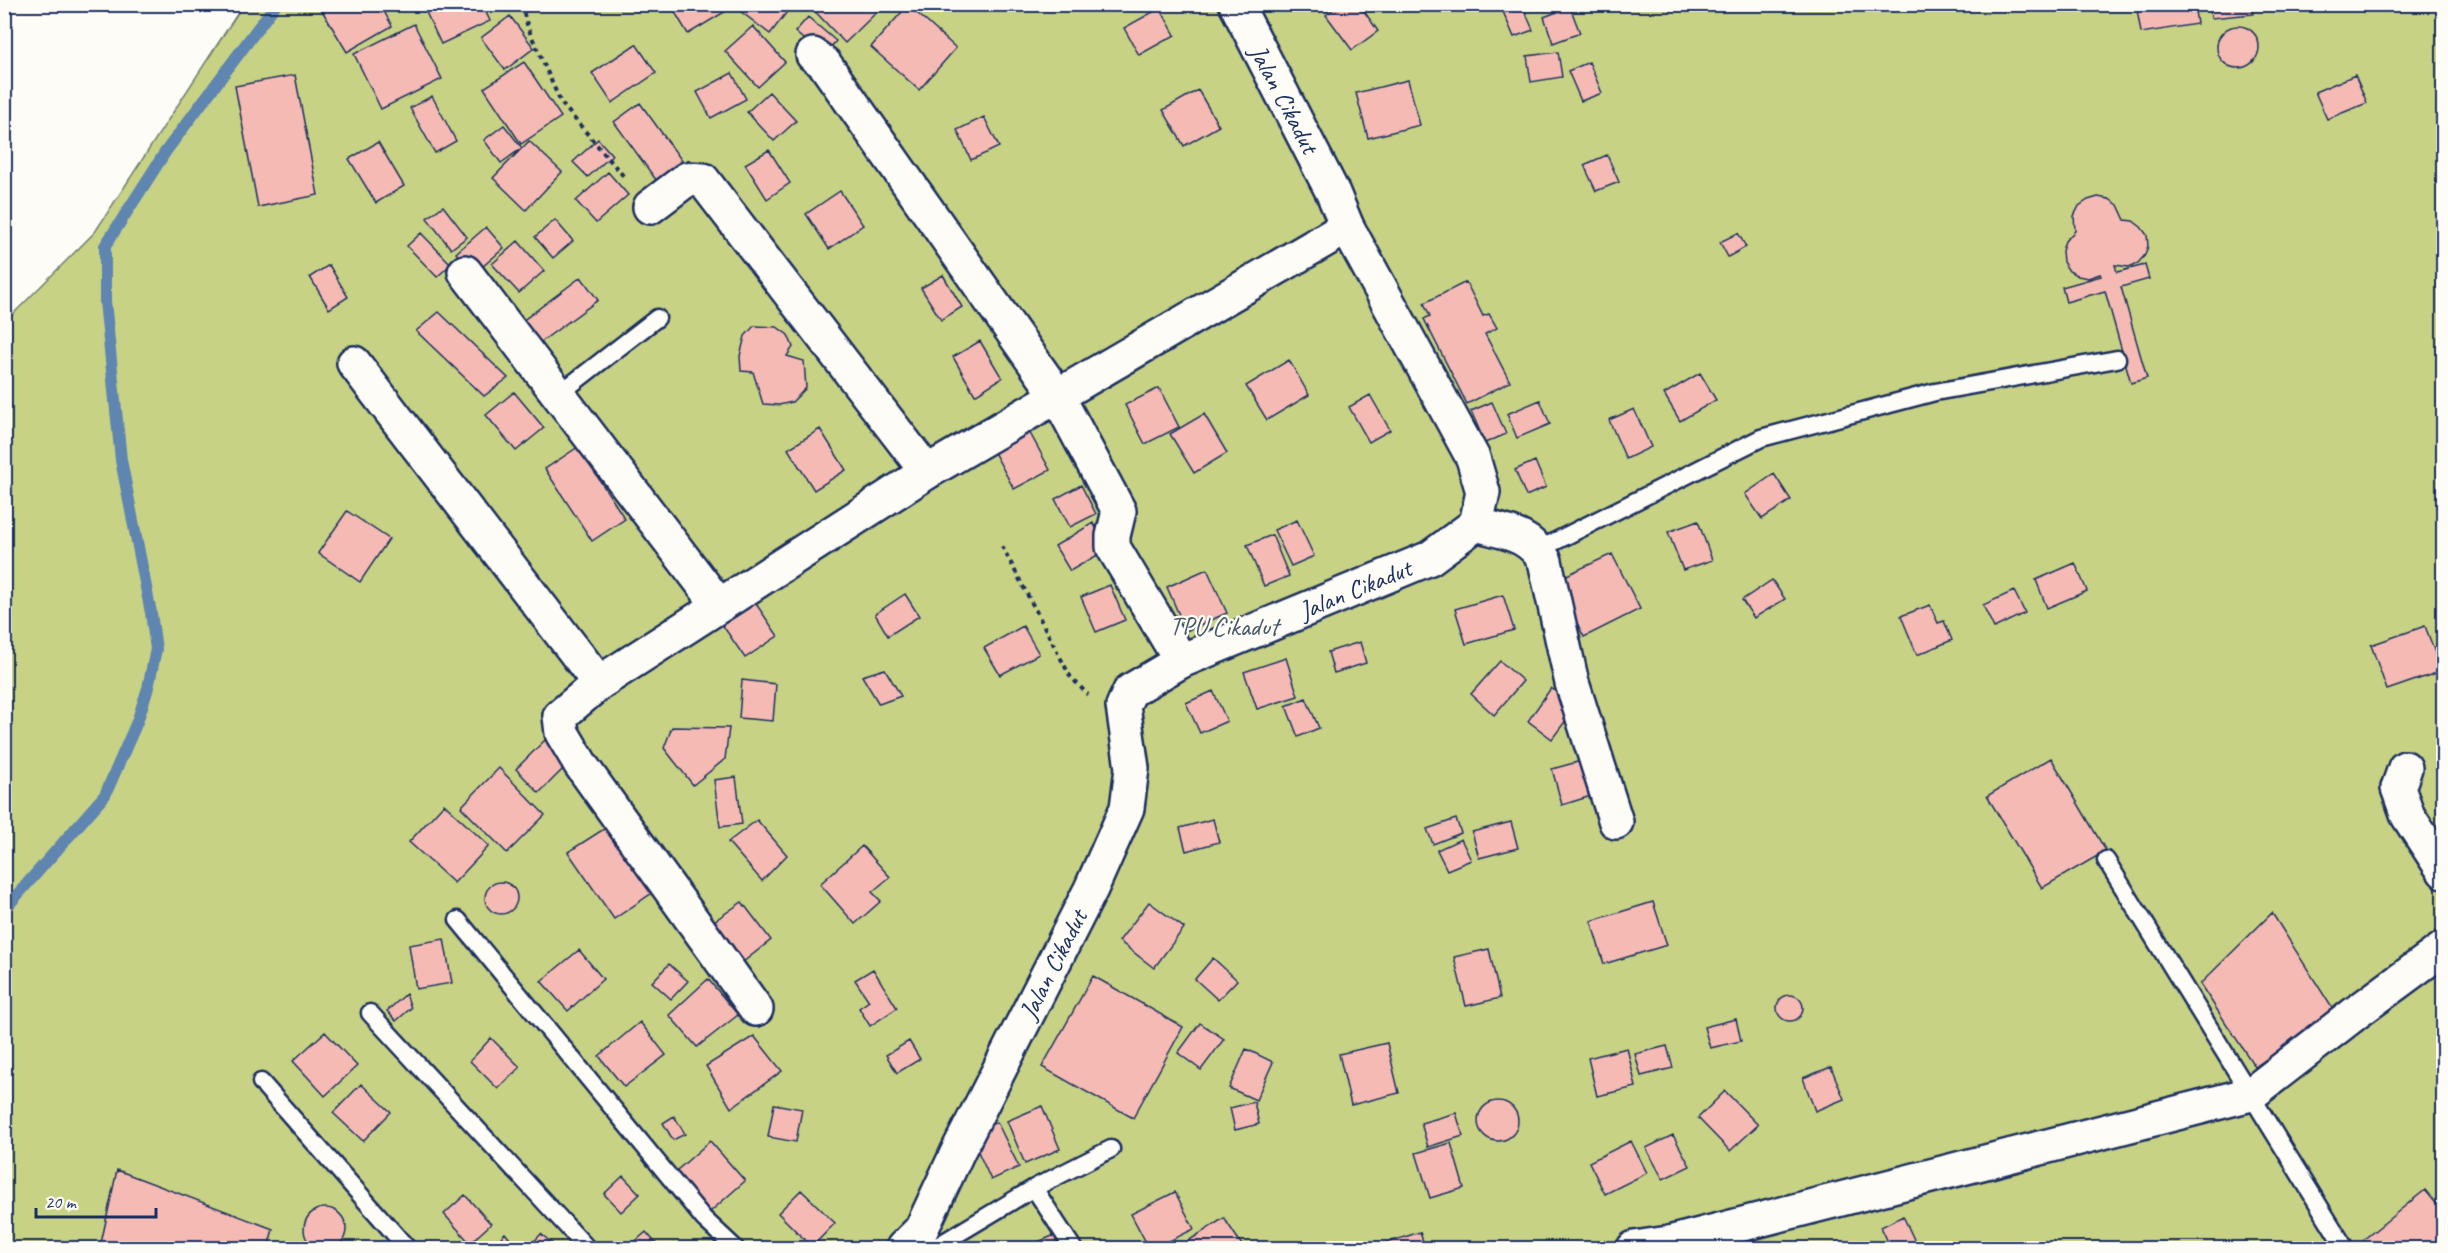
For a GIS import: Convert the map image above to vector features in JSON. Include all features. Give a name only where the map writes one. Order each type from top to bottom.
[{"type":"street","name":"Jalan Cikadut","points":[[926,1243],[959,1149],[1091,889],[1127,808],[1132,768],[1123,706],[1130,691],[1181,661],[1430,558],[1476,524],[1483,492],[1473,458],[1347,227],[1323,173],[1236,4]]},
{"type":"street","points":[[813,55],[824,63],[1057,395],[1119,511],[1113,536],[1113,547],[1181,661]]},
{"type":"street","points":[[650,207],[687,179],[703,180],[927,472]]},
{"type":"street","points":[[756,1009],[581,765],[562,733],[560,716],[599,683],[718,604],[927,472],[1347,227]]},
{"type":"street","points":[[465,272],[718,604]]},
{"type":"street","points":[[354,363],[599,683]]},
{"type":"street","points":[[1476,524],[1526,539],[1538,550],[1545,561],[1572,683],[1616,822]]},
{"type":"street","points":[[2405,768],[2398,788],[2408,816],[2444,871]]},
{"type":"street","points":[[1634,1248],[1671,1246],[2252,1094],[2444,948]]},
{"type":"lane","points":[[559,394],[657,318]]},
{"type":"lane","points":[[1538,550],[1761,438],[1935,392],[2117,358]]},
{"type":"lane","points":[[2106,860],[2345,1248]]},
{"type":"lane","points":[[458,920],[704,1220],[735,1248]]},
{"type":"lane","points":[[370,1013],[587,1248]]},
{"type":"lane","points":[[261,1082],[407,1248]]},
{"type":"lane","points":[[926,1243],[1111,1149]]},
{"type":"lane","points":[[1034,1188],[1073,1248]]},
{"type":"path","points":[[521,4],[528,28],[561,103],[650,207]]},
{"type":"path","points":[[1002,546],[1070,676],[1083,691],[1098,701],[1123,706]]},
{"type":"green space","name":"TPU Cikadut","points":[[243,5],[2443,5],[2443,1248],[5,1248],[5,322],[95,232]]},
{"type":"building","points":[[318,4],[380,4],[392,26],[347,52]]},
{"type":"building","points":[[431,4],[482,4],[490,21],[441,44],[424,8]]},
{"type":"building","points":[[670,4],[722,4],[726,11],[688,34]]},
{"type":"building","points":[[731,4],[793,4],[770,34]]},
{"type":"building","points":[[808,4],[885,4],[845,43]]},
{"type":"building","points":[[1339,4],[1359,4],[1378,31],[1352,50],[1326,15]]},
{"type":"building","points":[[1506,4],[1522,4],[1533,30],[1514,37],[1501,7]]},
{"type":"building","points":[[2136,4],[2194,4],[2197,24],[2141,33]]},
{"type":"building","points":[[2209,4],[2252,4],[2253,14],[2211,18]]},
{"type":"building","points":[[908,5],[956,48],[919,90],[871,47]]},
{"type":"building","points":[[1570,7],[1580,33],[1553,43],[1544,17]]},
{"type":"building","points":[[1160,8],[1175,35],[1139,55],[1124,28]]},
{"type":"building","points":[[510,16],[534,48],[505,70],[481,38]]},
{"type":"building","points":[[808,17],[836,41],[823,56],[795,32]]},
{"type":"building","points":[[414,24],[442,79],[381,109],[354,54]]},
{"type":"building","points":[[753,26],[785,62],[758,87],[725,51]]},
{"type":"building","points":[[2238,26],[2253,32],[2259,47],[2253,62],[2238,68],[2223,62],[2217,47],[2223,32]]},
{"type":"building","points":[[636,44],[656,73],[612,103],[592,73]]},
{"type":"building","points":[[1558,52],[1562,77],[1531,82],[1527,56]]},
{"type":"building","points":[[524,62],[561,117],[521,144],[484,88]]},
{"type":"building","points":[[1589,62],[1602,93],[1581,101],[1568,71]]},
{"type":"building","points":[[732,73],[746,99],[711,118],[697,92]]},
{"type":"building","points":[[295,75],[318,195],[258,207],[235,86]]},
{"type":"building","points":[[2355,75],[2367,103],[2327,119],[2315,92]]},
{"type":"building","points":[[1408,80],[1420,125],[1368,138],[1356,93]]},
{"type":"building","points":[[1198,90],[1219,126],[1184,146],[1163,110]]},
{"type":"building","points":[[769,92],[796,121],[774,141],[747,112]]},
{"type":"building","points":[[432,96],[456,141],[435,153],[410,108]]},
{"type":"building","points":[[640,103],[685,165],[659,184],[614,122]]},
{"type":"building","points":[[984,117],[999,147],[971,160],[957,130]]},
{"type":"building","points":[[504,125],[522,148],[501,163],[484,140]]},
{"type":"building","points":[[598,139],[612,155],[588,177],[573,162]]},
{"type":"building","points":[[529,141],[562,172],[526,210],[493,178]]},
{"type":"building","points":[[378,142],[404,186],[376,203],[349,159]]},
{"type":"building","points":[[769,150],[790,183],[767,199],[745,164]]},
{"type":"building","points":[[1607,155],[1619,182],[1596,191],[1584,165]]},
{"type":"building","points":[[608,172],[628,195],[596,223],[576,201]]},
{"type":"building","points":[[840,191],[863,225],[829,249],[806,214]]},
{"type":"building","points":[[2098,197],[2109,199],[2118,205],[2125,220],[2133,221],[2147,235],[2148,246],[2145,255],[2138,263],[2129,267],[2115,265],[2117,272],[2145,265],[2149,279],[2121,287],[2147,378],[2131,383],[2105,291],[2066,302],[2062,287],[2101,276],[2100,274],[2088,278],[2069,271],[2063,262],[2062,251],[2065,241],[2075,231],[2074,216],[2079,206]]},
{"type":"building","points":[[443,206],[467,237],[451,249],[427,218]]},
{"type":"building","points":[[555,220],[573,241],[553,258],[535,237]]},
{"type":"building","points":[[486,227],[504,248],[474,274],[456,253]]},
{"type":"building","points":[[421,233],[451,264],[437,277],[407,246]]},
{"type":"building","points":[[1738,233],[1746,247],[1728,257],[1720,242]]},
{"type":"building","points":[[518,241],[544,271],[519,293],[492,264]]},
{"type":"building","points":[[329,265],[348,297],[329,309],[310,277]]},
{"type":"building","points":[[943,275],[962,307],[941,320],[921,288]]},
{"type":"building","points":[[581,277],[598,300],[538,344],[521,322]]},
{"type":"building","points":[[1466,282],[1483,316],[1489,314],[1497,328],[1485,334],[1510,382],[1467,404],[1424,319],[1430,316],[1424,303]]},
{"type":"building","points":[[439,312],[508,378],[484,396],[416,331]]},
{"type":"building","points":[[754,326],[777,327],[788,335],[793,347],[787,356],[804,361],[806,388],[792,402],[779,405],[763,404],[753,372],[741,371],[740,356],[745,336]]},
{"type":"building","points":[[980,341],[1002,378],[975,395],[953,357]]},
{"type":"building","points":[[1289,360],[1309,395],[1267,420],[1246,386]]},
{"type":"building","points":[[1700,373],[1716,400],[1680,421],[1664,394]]},
{"type":"building","points":[[1159,388],[1179,427],[1145,444],[1125,405]]},
{"type":"building","points":[[514,392],[544,428],[516,451],[486,415]]},
{"type":"building","points":[[1370,395],[1390,430],[1369,442],[1349,407]]},
{"type":"building","points":[[1540,400],[1550,424],[1517,438],[1507,414]]},
{"type":"building","points":[[1492,402],[1506,434],[1485,443],[1471,411]]},
{"type":"building","points":[[1634,409],[1651,447],[1626,459],[1609,420]]},
{"type":"building","points":[[1204,414],[1227,453],[1194,473],[1170,434]]},
{"type":"building","points":[[1025,424],[1050,470],[1014,489],[989,443]]},
{"type":"building","points":[[820,429],[846,470],[814,490],[788,449]]},
{"type":"building","points":[[578,447],[625,519],[592,541],[545,469]]},
{"type":"building","points":[[1535,461],[1546,487],[1526,496],[1515,470]]},
{"type":"building","points":[[1774,474],[1791,500],[1762,519],[1745,494]]},
{"type":"building","points":[[1081,485],[1096,514],[1070,527],[1055,499]]},
{"type":"building","points":[[347,511],[389,539],[360,582],[318,553]]},
{"type":"building","points":[[1297,520],[1314,556],[1291,566],[1274,530]]},
{"type":"building","points":[[1698,521],[1712,560],[1683,570],[1668,532]]},
{"type":"building","points":[[1093,523],[1108,549],[1070,571],[1055,546]]},
{"type":"building","points":[[1272,535],[1289,576],[1264,586],[1247,545]]},
{"type":"building","points":[[1612,554],[1640,609],[1584,637],[1556,580]]},
{"type":"building","points":[[2075,563],[2087,591],[2047,608],[2036,580]]},
{"type":"building","points":[[1207,569],[1227,613],[1186,631],[1167,587]]},
{"type":"building","points":[[1772,580],[1785,599],[1754,618],[1742,600]]},
{"type":"building","points":[[1110,585],[1125,620],[1096,632],[1081,597]]},
{"type":"building","points":[[2014,591],[2025,613],[1994,628],[1983,605]]},
{"type":"building","points":[[905,594],[919,616],[888,636],[875,614]]},
{"type":"building","points":[[1503,595],[1514,630],[1466,644],[1455,609]]},
{"type":"building","points":[[752,598],[778,636],[745,658],[719,620]]},
{"type":"building","points":[[1930,605],[1938,623],[1944,621],[1952,640],[1917,655],[1901,616]]},
{"type":"building","points":[[1023,626],[1039,654],[1000,675],[984,648]]},
{"type":"building","points":[[2425,626],[2442,671],[2387,690],[2371,645]]},
{"type":"building","points":[[1360,642],[1366,663],[1334,673],[1328,652]]},
{"type":"building","points":[[1286,658],[1298,696],[1257,709],[1244,672]]},
{"type":"building","points":[[1500,661],[1523,681],[1494,715],[1471,694]]},
{"type":"building","points":[[885,669],[901,696],[879,704],[862,676]]},
{"type":"building","points":[[742,680],[776,684],[773,721],[739,718]]},
{"type":"building","points":[[1551,688],[1576,707],[1552,739],[1528,721]]},
{"type":"building","points":[[1213,691],[1227,721],[1200,733],[1186,703]]},
{"type":"building","points":[[1306,698],[1319,728],[1298,737],[1286,706]]},
{"type":"building","points":[[672,727],[729,728],[725,759],[693,785],[664,748]]},
{"type":"building","points":[[546,739],[570,762],[539,793],[516,769]]},
{"type":"building","points":[[2051,758],[2106,851],[2042,888],[1987,796]]},
{"type":"building","points":[[1581,761],[1591,796],[1562,805],[1552,769]]},
{"type":"building","points":[[499,768],[545,815],[507,853],[461,807]]},
{"type":"building","points":[[736,777],[742,824],[720,827],[714,780]]},
{"type":"building","points":[[444,804],[489,846],[454,883],[409,842]]},
{"type":"building","points":[[1213,819],[1219,842],[1186,851],[1180,828]]},
{"type":"building","points":[[1456,819],[1461,833],[1433,844],[1427,829]]},
{"type":"building","points":[[757,820],[787,855],[762,881],[728,842]]},
{"type":"building","points":[[1511,822],[1518,848],[1479,858],[1472,832]]},
{"type":"building","points":[[607,827],[652,893],[614,919],[568,852]]},
{"type":"building","points":[[1461,839],[1471,860],[1447,870],[1437,850]]},
{"type":"building","points":[[862,846],[890,877],[872,892],[881,901],[855,924],[820,884]]},
{"type":"building","points":[[501,882],[512,887],[517,898],[512,909],[501,914],[490,909],[485,898],[490,887]]},
{"type":"building","points":[[742,902],[771,940],[738,966],[707,926]]},
{"type":"building","points":[[1149,902],[1184,928],[1154,968],[1119,941]]},
{"type":"building","points":[[1653,902],[1667,945],[1604,964],[1591,921]]},
{"type":"building","points":[[2272,913],[2334,1011],[2255,1067],[2200,984]]},
{"type":"building","points":[[444,939],[452,983],[416,989],[409,945]]},
{"type":"building","points":[[1489,949],[1500,998],[1466,1006],[1454,957]]},
{"type":"building","points":[[579,950],[603,979],[568,1011],[541,981]]},
{"type":"building","points":[[1213,958],[1237,980],[1218,1000],[1195,979]]},
{"type":"building","points":[[669,964],[688,981],[671,999],[652,982]]},
{"type":"building","points":[[873,969],[897,1008],[870,1026],[859,1008],[869,1001],[855,980]]},
{"type":"building","points":[[1093,976],[1183,1027],[1133,1118],[1042,1067]]},
{"type":"building","points":[[708,979],[738,1015],[697,1047],[669,1015]]},
{"type":"building","points":[[406,994],[411,1008],[396,1021],[387,1011]]},
{"type":"building","points":[[1790,995],[1799,999],[1803,1008],[1799,1017],[1790,1021],[1781,1017],[1777,1008],[1781,999]]},
{"type":"building","points":[[1736,1019],[1741,1041],[1710,1048],[1704,1027]]},
{"type":"building","points":[[640,1022],[666,1055],[624,1087],[599,1056]]},
{"type":"building","points":[[1200,1023],[1224,1039],[1201,1070],[1178,1053]]},
{"type":"building","points":[[325,1032],[357,1066],[325,1096],[293,1061]]},
{"type":"building","points":[[754,1036],[782,1071],[731,1108],[706,1066]]},
{"type":"building","points":[[491,1038],[520,1067],[498,1089],[470,1061]]},
{"type":"building","points":[[909,1041],[920,1059],[897,1073],[886,1055]]},
{"type":"building","points":[[1387,1043],[1399,1093],[1351,1105],[1339,1054]]},
{"type":"building","points":[[1667,1046],[1673,1068],[1641,1076],[1635,1054]]},
{"type":"building","points":[[1627,1048],[1636,1087],[1597,1096],[1588,1058]]},
{"type":"building","points":[[1246,1049],[1273,1062],[1256,1100],[1229,1088]]},
{"type":"building","points":[[1831,1067],[1844,1099],[1815,1111],[1803,1078]]},
{"type":"building","points":[[361,1084],[391,1112],[363,1141],[333,1113]]},
{"type":"building","points":[[1725,1091],[1758,1125],[1730,1151],[1698,1118]]},
{"type":"building","points":[[1498,1101],[1512,1107],[1518,1121],[1512,1135],[1498,1141],[1484,1135],[1478,1121],[1484,1107]]},
{"type":"building","points":[[1254,1102],[1259,1124],[1235,1130],[1230,1108]]},
{"type":"building","points":[[774,1104],[802,1109],[796,1142],[768,1137]]},
{"type":"building","points":[[1042,1106],[1060,1149],[1025,1164],[1007,1121]]},
{"type":"building","points":[[1456,1113],[1463,1136],[1428,1147],[1421,1123]]},
{"type":"building","points":[[674,1116],[685,1134],[673,1140],[663,1123]]},
{"type":"building","points":[[997,1122],[1019,1167],[991,1180],[970,1134]]},
{"type":"building","points":[[1673,1135],[1690,1166],[1663,1179],[1646,1148]]},
{"type":"building","points":[[710,1141],[745,1181],[710,1212],[675,1172]]},
{"type":"building","points":[[1631,1141],[1647,1173],[1605,1194],[1589,1162]]},
{"type":"building","points":[[1451,1143],[1464,1188],[1430,1198],[1416,1153]]},
{"type":"building","points":[[117,1170],[273,1229],[268,1248],[100,1248]]},
{"type":"building","points":[[623,1176],[640,1194],[621,1212],[604,1194]]},
{"type":"building","points":[[801,1190],[835,1223],[812,1247],[778,1213]]},
{"type":"building","points":[[2425,1190],[2444,1213],[2444,1248],[2370,1248],[2363,1240]]},
{"type":"building","points":[[1175,1192],[1194,1229],[1155,1248],[1149,1248],[1131,1214]]},
{"type":"building","points":[[465,1195],[491,1224],[470,1243],[444,1214]]},
{"type":"building","points":[[325,1208],[340,1214],[346,1229],[340,1244],[325,1250],[310,1244],[304,1229],[310,1214]]},
{"type":"building","points":[[1903,1216],[1918,1248],[1891,1248],[1881,1227]]},
{"type":"building","points":[[1224,1218],[1244,1248],[1189,1248],[1185,1243]]},
{"type":"building","points":[[646,1232],[660,1248],[632,1248],[630,1246]]},
{"type":"building","points":[[1420,1232],[1425,1248],[1384,1248],[1383,1244]]},
{"type":"building","points":[[505,1233],[517,1248],[495,1248],[493,1246]]},
{"type":"building","points":[[541,1234],[558,1248],[528,1248]]},
{"type":"building","points":[[1055,1235],[1061,1248],[1023,1248]]},
{"type":"waterway","points":[[4,910],[105,795],[137,722],[148,688],[156,649],[121,460],[105,301],[105,246],[166,151],[276,4]]}]
